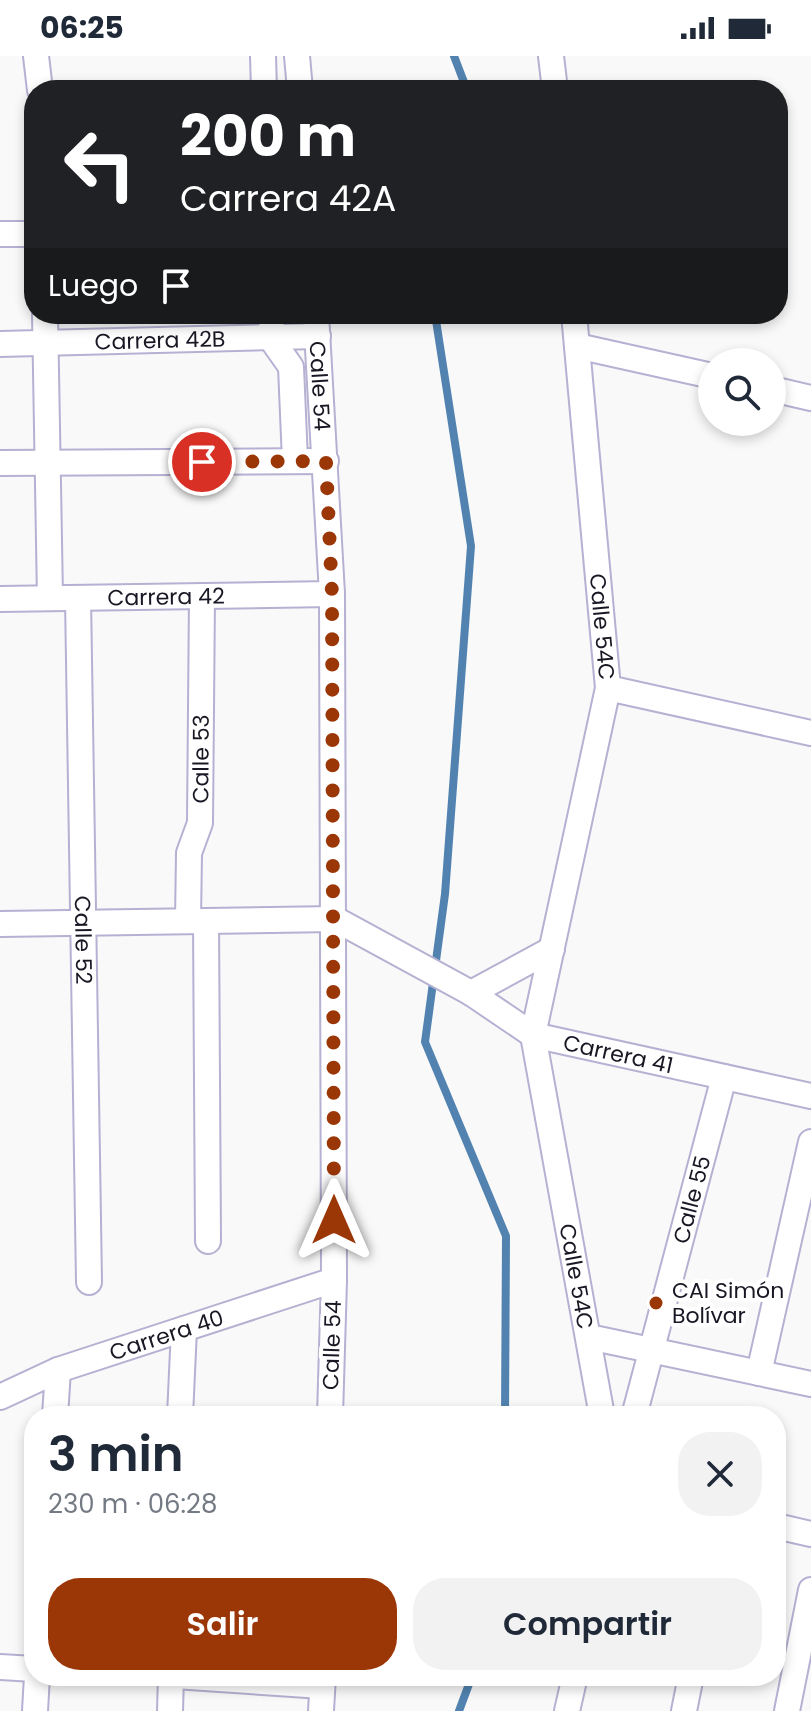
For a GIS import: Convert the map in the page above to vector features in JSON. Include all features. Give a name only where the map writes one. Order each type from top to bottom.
[{"type":"street","points":[[36,56],[39,80]]},
{"type":"street","points":[[263,56],[264,80]]},
{"type":"street","points":[[297,56],[299,80]]},
{"type":"street","points":[[551,56],[554,80]]},
{"type":"street","points":[[0,234],[24,234]]},
{"type":"street","points":[[46,324],[50,598]]},
{"type":"street","points":[[271,324],[272,340],[291,367],[295,461]]},
{"type":"street","name":"Calle 54C","points":[[575,324],[608,688],[533,1035],[600,1406]]},
{"type":"street","name":"Carrera 42B","points":[[0,344],[272,340],[317,325]]},
{"type":"street","name":"Calle 54","points":[[317,325],[332,594],[335,919],[334,1280],[330,1406]]},
{"type":"street","points":[[577,346],[698,373]]},
{"type":"street","points":[[786,392],[811,398]]},
{"type":"street","points":[[0,463],[326,461]]},
{"type":"street","name":"Carrera 42","points":[[0,599],[332,594]]},
{"type":"street","name":"Calle 53","points":[[202,596],[200,823],[189,853],[197,921],[208,1241]]},
{"type":"street","name":"Calle 52","points":[[78,598],[89,1282]]},
{"type":"street","points":[[608,688],[811,733]]},
{"type":"street","points":[[0,924],[335,919]]},
{"type":"street","name":"Carrera 41","points":[[335,919],[471,993],[533,1035],[811,1096]]},
{"type":"street","points":[[471,993],[499,981],[552,949]]},
{"type":"street","name":"Calle 55","points":[[637,1406],[724,1077]]},
{"type":"street","points":[[759,1373],[811,1142]]},
{"type":"street","name":"Carrera 40","points":[[0,1397],[58,1370],[334,1280]]},
{"type":"street","points":[[180,1406],[184,1329]]},
{"type":"street","points":[[589,1337],[811,1384]]},
{"type":"street","points":[[56,1406],[58,1370]]},
{"type":"street","points":[[786,1528],[811,1534]]},
{"type":"street","points":[[787,1711],[811,1590]]},
{"type":"street","points":[[0,1667],[24,1668]]},
{"type":"street","points":[[35,1711],[36,1686]]},
{"type":"street","points":[[170,1711],[172,1686]]},
{"type":"street","points":[[321,1711],[322,1686]]},
{"type":"street","points":[[567,1711],[573,1686]]},
{"type":"street","points":[[684,1711],[689,1686]]},
{"type":"waterway","points":[[454,56],[463,80]]},
{"type":"waterway","points":[[437,324],[471,546],[445,894],[425,1042],[506,1236],[505,1406]]},
{"type":"waterway","points":[[459,1711],[468,1686]]},
{"type":"place","name":"CAI Simón Bolívar","points":[[656,1303]]},
{"type":"route","points":[[202,462],[326,461],[332,594],[334,1220]]}]
